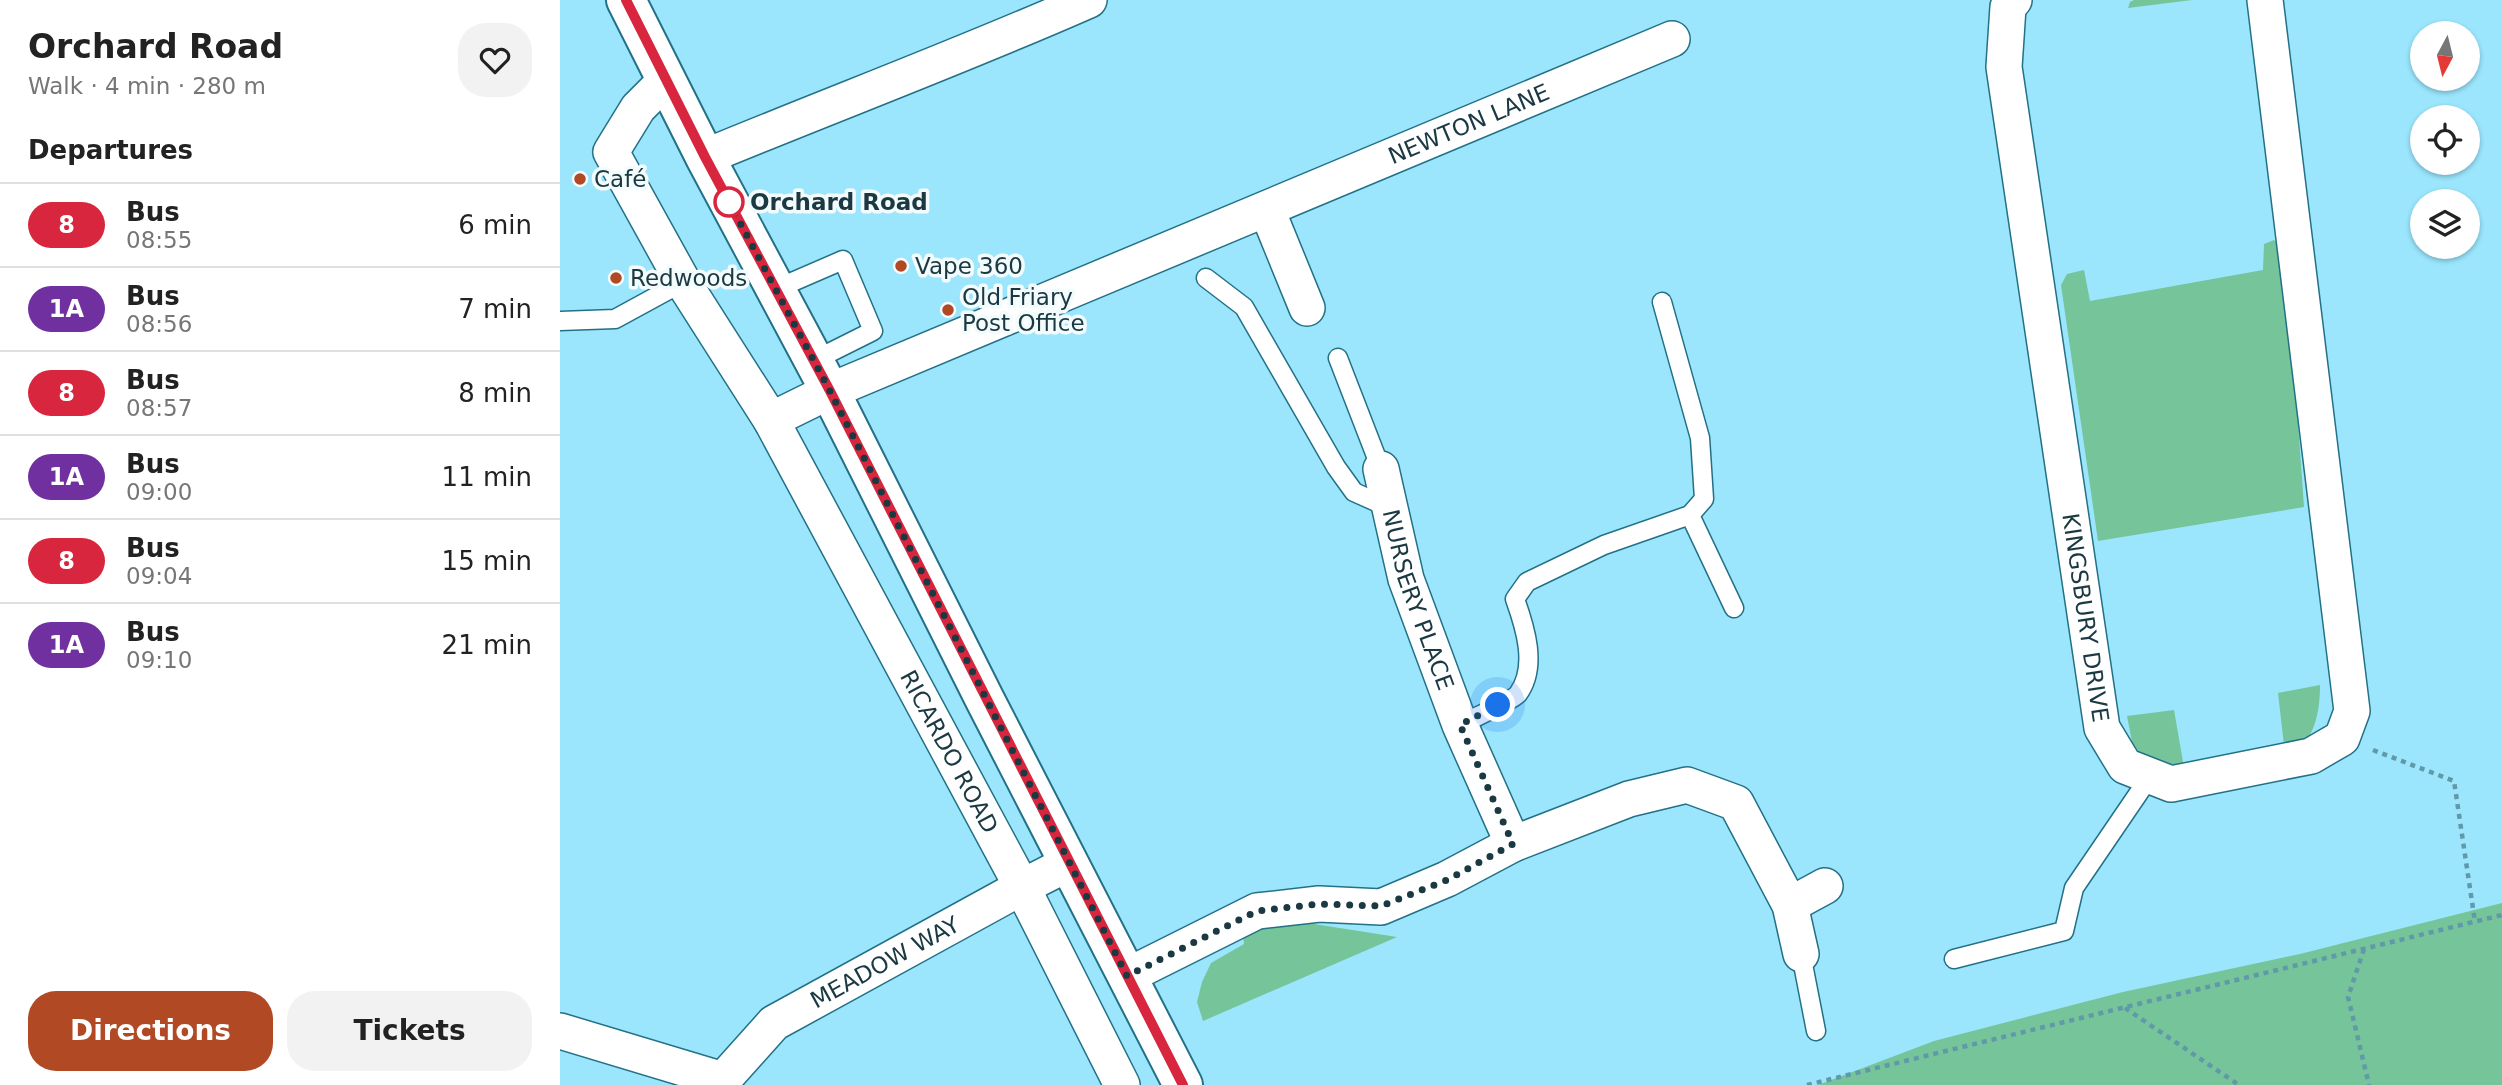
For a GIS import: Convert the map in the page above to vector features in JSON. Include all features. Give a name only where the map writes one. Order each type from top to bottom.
[{"type":"main road","points":[[626,0],[1183,1085]]},
{"type":"street","points":[[705,157],[995,41],[1089,0]]},
{"type":"street","name":"KINGSBURY DRIVE","points":[[2014,0],[2008,7],[2004,67],[2102,728],[2126,766],[2171,784],[2311,756],[2342,738]]},
{"type":"street","points":[[2265,0],[2352,711],[2342,738]]},
{"type":"street","name":"NEWTON LANE","points":[[821,376],[1266,210],[1672,39]]},
{"type":"street","name":"RICARDO ROAD","points":[[666,80],[638,108],[611,152],[683,282],[771,420],[1022,887],[1122,1085]]},
{"type":"street","points":[[1266,210],[1307,308]]},
{"type":"street","points":[[771,420],[821,376]]},
{"type":"street","name":"NURSERY PLACE","points":[[1381,468],[1406,579],[1460,725],[1513,844]]},
{"type":"street","points":[[1127,976],[1257,911],[1319,904],[1381,906],[1447,880],[1513,844],[1629,799],[1687,785],[1736,803],[1790,905],[1801,954]]},
{"type":"street","name":"MEADOW WAY","points":[[722,1082],[774,1023],[1069,863]]},
{"type":"street","points":[[1790,905],[1825,886]]},
{"type":"street","points":[[560,1031],[722,1082]]},
{"type":"lane","points":[[776,289],[843,260],[873,331],[821,376]]},
{"type":"lane","points":[[1206,278],[1244,307],[1336,467],[1354,492],[1390,508]]},
{"type":"lane","points":[[560,321],[615,319],[683,282]]},
{"type":"lane","points":[[1460,725],[1517,695],[1529,668],[1527,646],[1515,598],[1527,582],[1604,545],[1690,516],[1704,499],[1700,438],[1662,302]]},
{"type":"lane","points":[[1338,358],[1381,468]]},
{"type":"lane","points":[[1690,516],[1734,608]]},
{"type":"lane","points":[[1954,959],[2064,932],[2074,888],[2151,775]]},
{"type":"lane","points":[[1801,954],[1816,1031]]},
{"type":"path","points":[[2342,738],[2454,781],[2475,922]]},
{"type":"path","points":[[1807,1085],[2502,915]]},
{"type":"path","points":[[2364,949],[2348,997],[2369,1085]]},
{"type":"path","points":[[2124,1008],[2239,1085]]},
{"type":"green space","points":[[2134,0],[2192,0],[2128,8]]},
{"type":"green space","points":[[2274,240],[2286,253],[2304,507],[2098,541],[2061,285],[2067,274],[2084,270],[2090,301],[2263,270],[2264,244]]},
{"type":"green space","points":[[2320,685],[2314,727],[2303,744],[2285,754],[2278,693]]},
{"type":"green space","points":[[2174,710],[2185,773],[2212,770],[2207,777],[2171,776],[2146,762],[2132,742],[2127,716]]},
{"type":"green space","points":[[2502,903],[2502,1085],[1818,1085],[1934,1041],[2123,992],[2300,954]]},
{"type":"green space","points":[[1295,921],[1397,937],[1203,1021],[1197,1002],[1211,963],[1244,944],[1243,936],[1258,928]]},
{"type":"bus line","name":"8","points":[[626,0],[705,157],[830,391],[1183,1085]]},
{"type":"place","name":"Café","points":[[580,179]]},
{"type":"place","name":"Orchard Road","points":[[729,202]]},
{"type":"place","name":"Vape 360","points":[[901,266]]},
{"type":"place","name":"Redwoods","points":[[616,278]]},
{"type":"place","name":"Old Friary Post Office","points":[[948,310]]},
{"type":"route","points":[[729,202],[830,391],[1127,976],[1257,911],[1319,904],[1381,906],[1447,880],[1513,844],[1460,725],[1498,705]]}]
